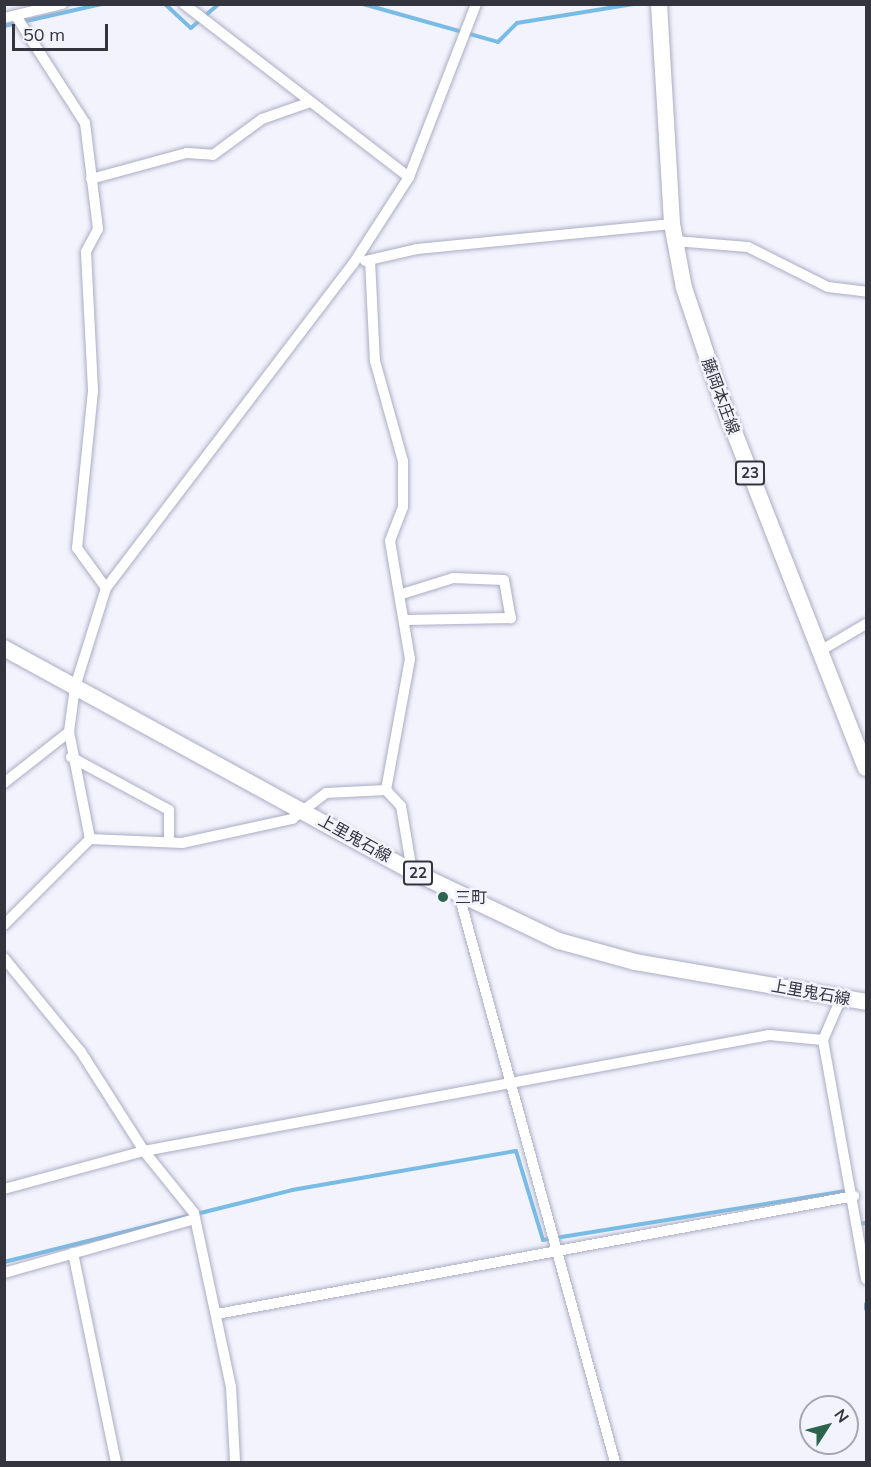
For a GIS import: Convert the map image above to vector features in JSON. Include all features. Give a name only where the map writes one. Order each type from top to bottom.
[{"type":"main road","name":"藤岡本庄線","points":[[659,4],[674,233],[722,401],[867,768]]},
{"type":"main road","name":"上里鬼石線","points":[[4,648],[412,871],[459,895],[589,951],[867,1002]]},
{"type":"street","points":[[4,18],[62,4]]},
{"type":"street","points":[[184,4],[308,103],[409,177]]},
{"type":"street","points":[[90,839],[71,757],[69,732],[75,687],[106,588],[353,264],[409,177],[476,4]]},
{"type":"street","points":[[16,16],[85,123],[98,230],[86,252],[93,392],[77,548],[106,588]]},
{"type":"street","points":[[90,179],[187,153],[213,156],[262,119],[308,103]]},
{"type":"street","points":[[353,264],[428,248],[674,233],[748,247],[828,287],[867,292]]},
{"type":"street","points":[[370,260],[375,361],[403,461],[403,507],[390,541],[402,594],[410,659],[386,790]]},
{"type":"street","points":[[402,594],[453,578],[504,580],[511,618],[406,620]]},
{"type":"street","points":[[820,651],[867,624]]},
{"type":"street","points":[[4,783],[69,732]]},
{"type":"street","points":[[71,757],[169,810],[169,842]]},
{"type":"street","points":[[4,925],[90,839],[169,842],[278,824],[303,810],[326,793],[386,790],[401,806],[412,871]]},
{"type":"street","points":[[459,895],[509,1084],[558,1250],[615,1462]]},
{"type":"street","points":[[5,962],[81,1052],[144,1151],[195,1219],[231,1387],[236,1462]]},
{"type":"street","points":[[841,998],[823,1040],[854,1196],[867,1279]]},
{"type":"street","points":[[4,1189],[144,1151],[769,1035],[823,1040]]},
{"type":"street","points":[[217,1314],[854,1196]]},
{"type":"street","points":[[4,1272],[195,1219]]},
{"type":"street","points":[[73,1253],[116,1462]]},
{"type":"waterway","points":[[4,26],[102,4]]},
{"type":"waterway","points":[[165,4],[191,28],[219,4]]},
{"type":"waterway","points":[[363,4],[498,42],[517,23],[633,4]]},
{"type":"waterway","points":[[4,1262],[292,1190],[516,1151],[543,1240],[846,1191]]},
{"type":"waterway","points":[[857,1224],[866,1223]]},
{"type":"waterway","points":[[866,1304],[866,1309]]},
{"type":"place","name":"三町","points":[[443,897]]}]
